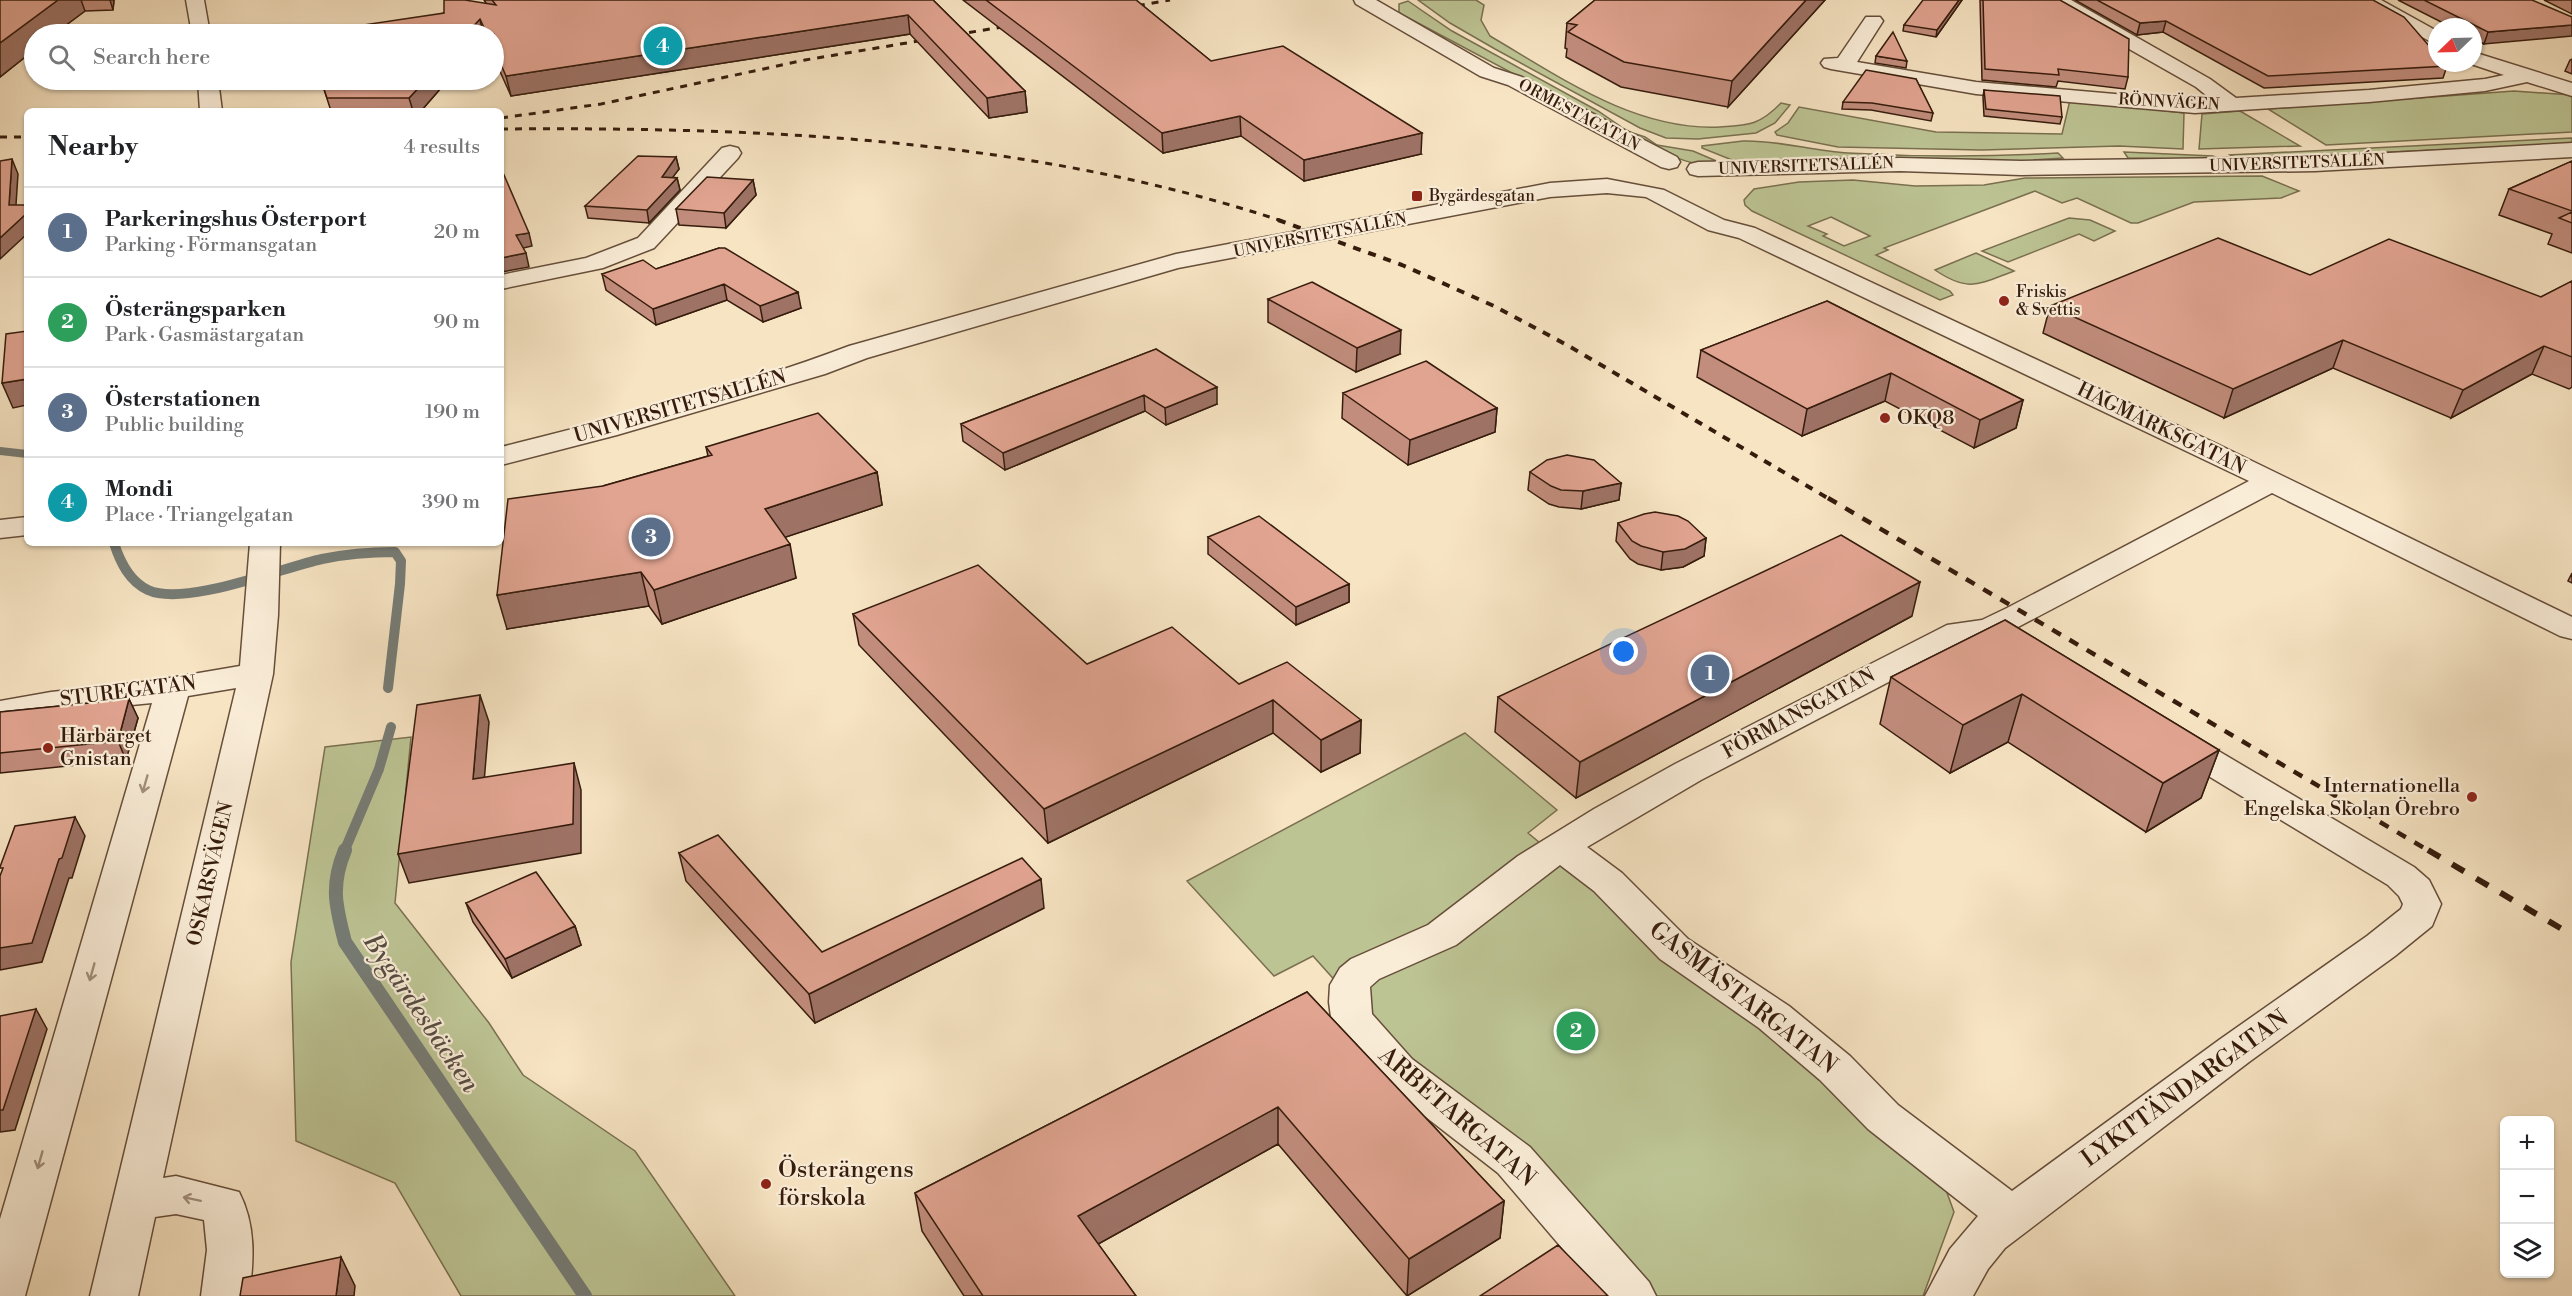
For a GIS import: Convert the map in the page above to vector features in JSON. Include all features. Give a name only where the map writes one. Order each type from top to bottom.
[{"type":"street","points":[[195,0],[199,24]]},
{"type":"street","name":"ORMESTAGATAN","points":[[1363,0],[1487,72],[1515,81],[1669,162]]},
{"type":"street","points":[[2057,0],[2203,83],[2232,105]]},
{"type":"street","points":[[2367,0],[2428,34]]},
{"type":"street","name":"RÖNNVÄGEN","points":[[1873,21],[1847,59],[1839,64],[1976,88],[2195,107],[2369,96],[2485,85],[2527,76]]},
{"type":"street","points":[[2482,61],[2572,90]]},
{"type":"street","name":"ORMESTAGATAN","points":[[1487,72],[1505,90],[1566,131]]},
{"type":"street","points":[[209,90],[212,108]]},
{"type":"street","name":"UNIVERSITETSALLÉN","points":[[504,455],[607,429],[816,368],[858,352],[1176,261],[1550,190],[1607,186],[1679,196],[1702,186],[1742,178],[1846,173],[1980,172],[2021,168],[2315,164],[2572,150]]},
{"type":"street","points":[[504,281],[600,262],[629,253],[646,243],[730,153]]},
{"type":"street","name":"UNIVERSITETSALLÉN","points":[[1176,261],[1207,246],[1284,223],[1334,212],[1487,185],[1630,168],[1654,162],[1669,162]]},
{"type":"street","points":[[1669,162],[1702,186]]},
{"type":"street","points":[[1630,168],[1625,179],[1634,188],[1649,193]]},
{"type":"street","name":"HAGMARKSGATAN","points":[[1702,186],[1705,201],[1747,233]]},
{"type":"street","name":"HAGMARKSGATAN","points":[[1649,193],[1716,225],[1747,233],[1978,341],[2572,629]]},
{"type":"street","name":"UNIVERSITETSALLÉN","points":[[504,437],[806,360],[858,352]]},
{"type":"street","name":"FÖRMANSGATAN","points":[[1350,985],[1354,978],[1365,969],[1442,935],[1531,865],[1688,772],[1959,632],[1989,629],[2270,482]]},
{"type":"street","points":[[0,529],[24,526]]},
{"type":"street","name":"OSKARSVÄGEN","points":[[114,1296],[256,674],[264,563]]},
{"type":"street","points":[[1989,629],[2025,650]]},
{"type":"street","name":"STUREGATAN","points":[[0,712],[29,704],[138,693],[256,674]]},
{"type":"street","points":[[1,1296],[11,1224],[173,688]]},
{"type":"street","name":"LYKTTÄNDARGATAN","points":[[1949,1296],[1962,1267],[1973,1250],[1989,1234],[2418,916],[2422,904],[2415,889],[2401,876],[2144,722]]},
{"type":"street","name":"GASMÄSTARGATAN","points":[[1560,846],[1608,882],[1674,949],[1774,1017],[1835,1068],[1883,1117],[2012,1217]]},
{"type":"street","name":"ARBETARGATAN","points":[[1350,985],[1349,1002],[1352,1017],[1365,1036],[1397,1071],[1514,1160],[1632,1296]]},
{"type":"street","points":[[136,1201],[176,1195],[223,1205],[230,1230],[232,1255],[225,1296]]},
{"type":"green space","points":[[1418,0],[1476,0],[1484,5],[1481,20],[1490,36],[1599,98],[1628,111],[1658,120],[1689,126],[1739,126],[1760,120],[1781,103],[1790,105],[1775,123],[1756,133],[1698,139],[1666,138],[1640,128],[1495,49],[1450,23]]},
{"type":"green space","points":[[1408,1],[1452,31],[1598,111],[1620,126],[1614,127],[1403,15],[1399,12],[1399,4]]},
{"type":"green space","points":[[2514,91],[2572,95],[2572,132],[2326,145],[2268,109]]},
{"type":"green space","points":[[2070,100],[2184,113],[2183,149],[2119,146],[1982,150],[1838,147],[1777,135],[1775,132],[1788,123],[1799,107],[1936,132],[2062,134]]},
{"type":"green space","points":[[2240,111],[2300,146],[2199,149],[2202,114]]},
{"type":"green space","points":[[1627,131],[1645,137],[1657,145],[1693,151],[1721,163],[1710,165],[1685,161]]},
{"type":"green space","points":[[2572,138],[2572,144],[2236,159],[2230,155]]},
{"type":"green space","points":[[1743,141],[1770,142],[1848,153],[1953,156],[2058,153],[2063,158],[2017,161],[1737,162],[1702,148],[1702,146]]},
{"type":"green space","points":[[2124,152],[2213,156],[2220,160],[2128,158]]},
{"type":"green space","points":[[2262,176],[2299,191],[2281,198],[2194,202],[2138,223],[2131,223],[2077,198],[2062,203],[2035,191],[1884,248],[1888,250],[1876,255],[1950,291],[1953,295],[1940,300],[1752,211],[1745,205],[1744,200],[1754,189],[1799,182],[1853,180],[1915,186],[1984,185],[2025,178]],"holes":[[[1831,217],[1870,236],[1844,246],[1823,236],[1827,234],[1808,226]]]},
{"type":"green space","points":[[2069,218],[2090,220],[2115,231],[2094,241],[2079,234],[2008,262],[1982,251]]},
{"type":"green space","points":[[1976,253],[2014,271],[1992,280],[1966,284],[1957,282],[1935,270]]},
{"type":"green space","points":[[1465,733],[1557,810],[1528,833],[1736,1004],[1946,1190],[1954,1212],[1923,1296],[1648,1296],[1407,1061],[1313,956],[1274,976],[1187,881]]},
{"type":"green space","points":[[411,737],[395,903],[489,1023],[523,1075],[635,1151],[735,1296],[461,1296],[395,1183],[296,1141],[291,962],[325,747]]},
{"type":"building","points":[[0,0],[58,0],[24,24],[0,43]]},
{"type":"building","points":[[444,0],[465,0],[496,5],[492,0],[933,0],[1025,91],[987,98],[908,15],[506,76],[504,72],[504,24],[482,24],[480,19],[475,24],[370,24],[444,13]]},
{"type":"building","points":[[986,0],[1136,0],[1211,61],[1283,46],[1422,133],[1304,160],[1240,116],[1162,133]]},
{"type":"building","points":[[1595,0],[1806,0],[1732,81],[1624,62],[1568,32],[1577,25],[1567,23]]},
{"type":"building","points":[[1923,0],[1959,0],[1937,30],[1904,25]]},
{"type":"building","points":[[1983,0],[2060,0],[2129,39],[2128,77],[2058,69],[2059,75],[1985,69]]},
{"type":"building","points":[[2097,0],[2373,0],[2404,17],[2428,45],[2428,67],[2268,76],[2166,21],[2140,23]]},
{"type":"building","points":[[2424,0],[2532,0],[2572,17],[2572,25],[2488,32],[2482,29],[2482,18],[2460,18]]},
{"type":"building","points":[[1893,32],[1907,61],[1876,56]]},
{"type":"building","points":[[1866,70],[1916,79],[1933,113],[1872,103],[1843,102]]},
{"type":"building","points":[[324,90],[417,90],[409,98],[327,98]]},
{"type":"building","points":[[1984,90],[2060,96],[2062,117],[1986,109]]},
{"type":"building","points":[[638,156],[676,157],[662,177],[677,178],[647,210],[585,206]]},
{"type":"building","points":[[12,159],[9,205],[24,205],[24,216],[0,238],[0,161]]},
{"type":"building","points":[[2572,161],[2572,211],[2509,189]]},
{"type":"building","points":[[504,175],[529,233],[516,235],[526,253],[504,257]]},
{"type":"building","points":[[707,177],[753,180],[724,213],[676,209]]},
{"type":"building","points":[[2572,212],[2572,223],[2559,218]]},
{"type":"building","points":[[2218,238],[2310,275],[2389,239],[2541,297],[2572,281],[2572,357],[2544,346],[2463,390],[2343,340],[2233,389],[2050,306]]},
{"type":"building","points":[[725,248],[798,292],[760,306],[724,284],[653,309],[602,274],[643,260],[656,269]]},
{"type":"building","points":[[1312,282],[1401,330],[1357,348],[1268,299]]},
{"type":"building","points":[[1827,301],[2023,400],[1980,420],[1891,373],[1807,409],[1701,350]]},
{"type":"building","points":[[24,331],[24,379],[2,383],[6,334]]},
{"type":"building","points":[[1156,349],[1217,387],[1165,408],[1144,395],[1003,453],[961,424]]},
{"type":"building","points":[[1426,361],[1497,408],[1410,440],[1343,393]]},
{"type":"building","points":[[818,413],[877,472],[765,509],[790,544],[654,590],[641,572],[497,595],[508,499],[603,486],[712,455],[706,447]]},
{"type":"building","points":[[1567,455],[1594,460],[1621,483],[1583,491],[1561,490],[1530,472],[1547,460]]},
{"type":"building","points":[[1655,512],[1678,516],[1688,521],[1706,538],[1685,549],[1663,552],[1632,541],[1618,523]]},
{"type":"building","points":[[1259,516],[1349,584],[1296,607],[1208,537]]},
{"type":"building","points":[[1841,535],[1920,582],[1580,762],[1498,697]]},
{"type":"building","points":[[978,565],[1087,664],[1172,627],[1239,684],[1287,662],[1361,720],[1321,740],[1273,700],[1044,809],[853,614]]},
{"type":"building","points":[[2005,620],[2219,750],[2163,783],[2022,694],[1963,725],[1891,677]]},
{"type":"building","points":[[480,695],[473,779],[574,763],[573,824],[398,854],[417,705]]},
{"type":"building","points":[[129,699],[118,741],[0,753],[0,712]]},
{"type":"building","points":[[75,817],[32,943],[0,948],[0,876],[3,868],[0,867],[15,826]]},
{"type":"building","points":[[718,835],[822,952],[1022,858],[1041,879],[809,994],[679,853]]},
{"type":"building","points":[[536,872],[575,926],[505,959],[466,903]]},
{"type":"building","points":[[1307,992],[1504,1201],[1409,1259],[1278,1107],[1078,1216],[1136,1296],[983,1296],[915,1193]]},
{"type":"building","points":[[36,1009],[3,1110],[0,1110],[0,1016]]},
{"type":"building","points":[[1558,1245],[1608,1296],[1480,1296]]},
{"type":"building","points":[[341,1257],[336,1296],[240,1296],[243,1278]]},
{"type":"waterway","name":"Bygärdesbäcken","points":[[0,451],[24,454]]},
{"type":"waterway","name":"Bygärdesbäcken","points":[[115,546],[122,564],[136,582],[148,590],[164,594],[185,594],[209,590],[331,557],[395,552],[401,561],[400,584],[388,688]]},
{"type":"waterway","name":"Bygärdesbäcken","points":[[344,852],[379,769],[391,727]]},
{"type":"waterway","name":"Bygärdesbäcken","points":[[345,850],[336,886],[339,918],[345,942],[585,1296]]},
{"type":"railway","points":[[1124,8],[1170,0]]},
{"type":"railway","points":[[504,118],[601,104],[805,60],[1014,25]]},
{"type":"railway","points":[[504,129],[699,131],[798,135],[896,143],[994,155],[1091,171],[1187,193],[1282,221]]},
{"type":"railway","points":[[0,137],[24,137]]},
{"type":"railway","points":[[1278,220],[1402,265],[1494,306],[1567,345],[1831,500]]},
{"type":"railway","points":[[1828,498],[2431,852]]},
{"type":"railway","points":[[2428,850],[2572,935]]},
{"type":"place","name":"Mondi","points":[[663,46]]},
{"type":"place","name":"Bygärdesgatan","points":[[1417,196]]},
{"type":"place","name":"Friskis & Svettis","points":[[2004,301]]},
{"type":"place","name":"OKQ8","points":[[1885,418]]},
{"type":"place","name":"Österstationen","points":[[651,537]]},
{"type":"place","name":"Parkeringshus Österport","points":[[1710,674]]},
{"type":"place","name":"Härbärget Gnistan","points":[[48,748]]},
{"type":"place","name":"Internationella Engelska Skolan Örebro","points":[[2472,797]]},
{"type":"place","name":"Österängsparken","points":[[1576,1031]]},
{"type":"place","name":"Österängens förskola","points":[[766,1184]]}]
